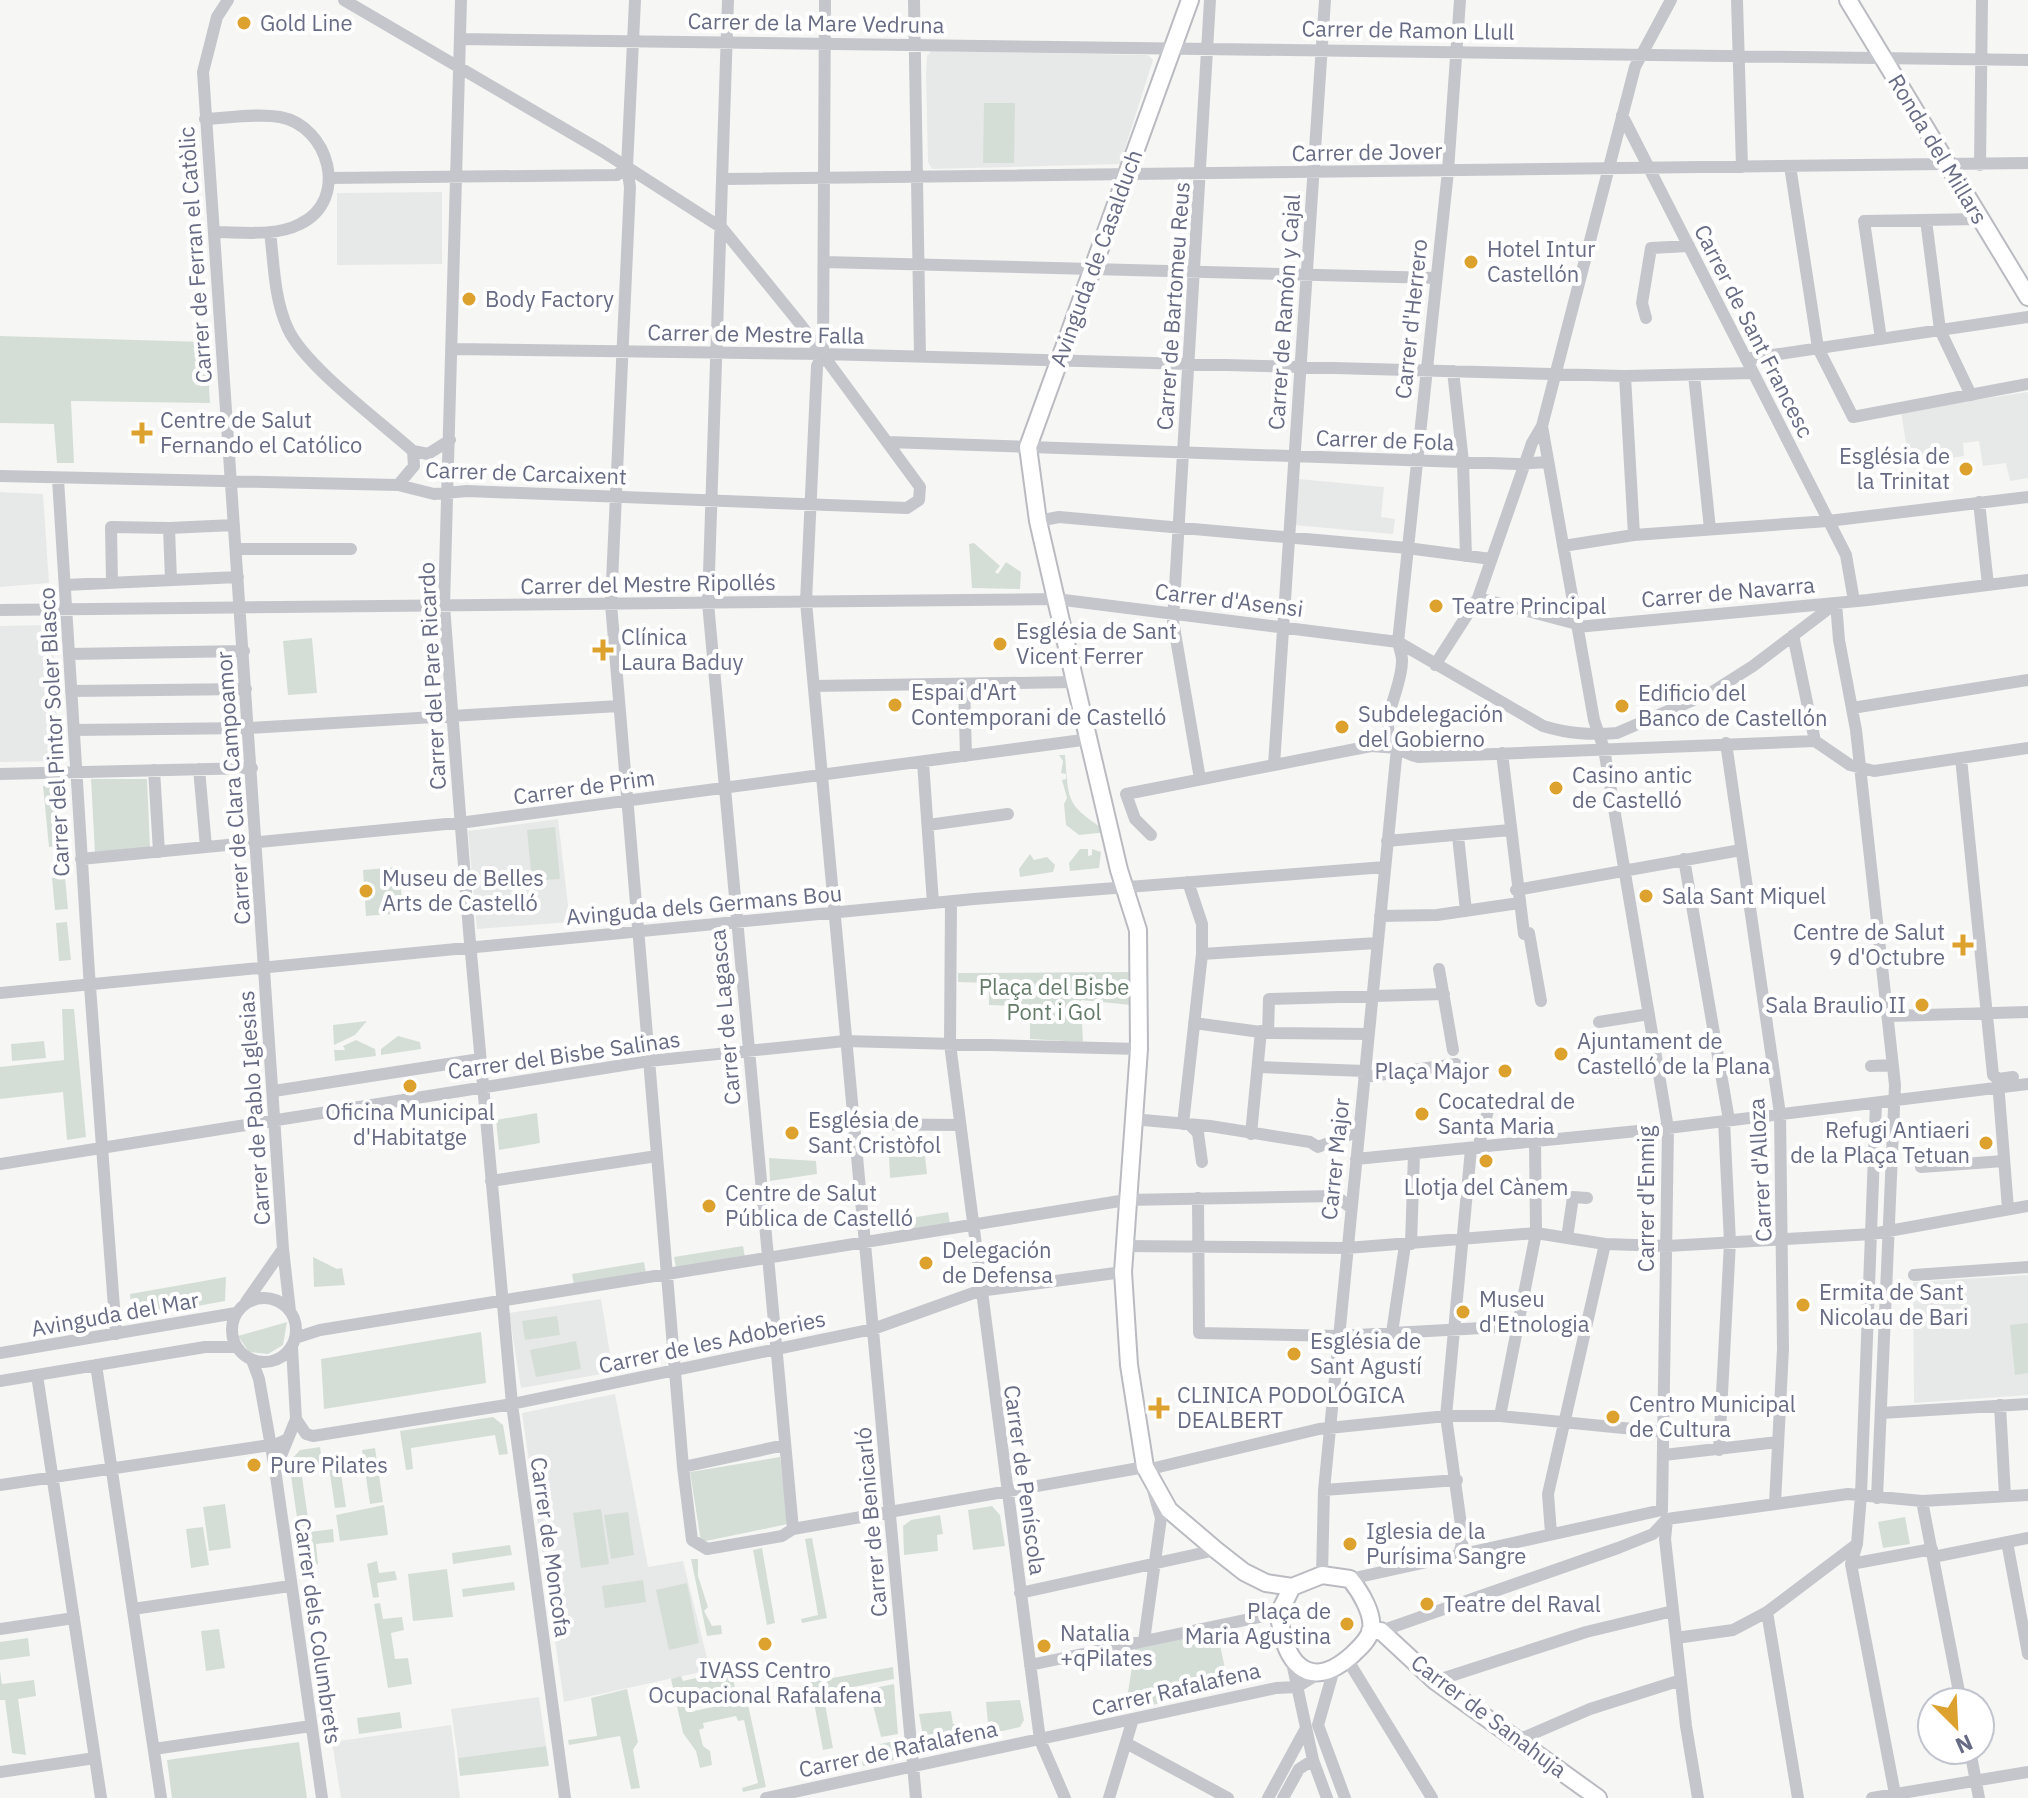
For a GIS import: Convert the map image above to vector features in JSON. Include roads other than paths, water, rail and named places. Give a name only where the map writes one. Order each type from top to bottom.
[{"type":"main road","name":"Avinguda de Casalduch","points":[[1148,1473],[1129,1365],[1123,1272],[1139,1049],[1138,930],[1038,521],[1028,447],[1190,0]]},
{"type":"main road","name":"Ronda del Millars","points":[[1848,0],[2028,297]]},
{"type":"main road","points":[[1148,1473],[1169,1510],[1244,1572],[1266,1583],[1292,1587],[1322,1575],[1350,1579],[1376,1631],[1333,1667],[1303,1671],[1291,1658],[1279,1613],[1292,1587]]},
{"type":"main road","name":"Carrer de Sanahuja","points":[[1376,1631],[1435,1681],[1598,1798]]},
{"type":"street","name":"Carrer de Ferran el Catòlic","points":[[228,0],[217,17],[207,44],[203,72],[241,609]]},
{"type":"street","points":[[344,0],[602,151],[722,228],[823,354],[888,442]]},
{"type":"street","name":"Carrer del Pare Ricardo","points":[[461,0],[444,606],[501,1301]]},
{"type":"street","points":[[635,0],[627,167],[630,187],[611,604],[683,1467],[692,1540],[699,1547],[782,1536],[793,1529],[1006,1492],[1148,1473],[1330,1429],[1446,1416],[1500,1416],[1664,1432]]},
{"type":"street","name":"Carrer de Lagasca","points":[[728,0],[708,603],[766,1258]]},
{"type":"street","points":[[825,0],[823,354],[817,366],[806,602],[864,1242]]},
{"type":"street","points":[[914,0],[920,357]]},
{"type":"street","name":"Carrer de Bartomeu Reus","points":[[1200,779],[1174,614],[1210,48],[1210,0]]},
{"type":"street","name":"Carrer de Ramón y Cajal","points":[[1274,765],[1325,0]]},
{"type":"street","name":"Carrer d'Herrero","points":[[1397,748],[1388,730],[1402,661],[1398,642],[1448,171],[1460,0]]},
{"type":"street","points":[[1435,665],[1478,598],[1524,465],[1542,426],[1635,67],[1671,0]]},
{"type":"street","points":[[1737,0],[1742,167]]},
{"type":"street","points":[[1980,165],[1982,0]]},
{"type":"street","name":"Carrer de la Mare Vedruna","points":[[460,39],[1173,47]]},
{"type":"street","name":"Carrer de Ramon Llull","points":[[1173,47],[2028,60]]},
{"type":"street","name":"Carrer de Sant Francesc","points":[[1622,115],[1846,555],[1854,601]]},
{"type":"street","points":[[205,119],[280,117],[308,129],[327,156],[330,178],[320,206],[301,224],[270,232],[214,232]]},
{"type":"street","points":[[596,175],[602,151]]},
{"type":"street","name":"Carrer de Jover","points":[[723,179],[2028,163]]},
{"type":"street","points":[[1790,166],[1818,348],[1853,417],[2028,384]]},
{"type":"street","points":[[330,178],[617,175],[627,167]]},
{"type":"street","points":[[1881,339],[1864,221],[1981,219]]},
{"type":"street","points":[[1926,220],[1940,330],[1971,395]]},
{"type":"street","points":[[270,232],[278,301],[289,332],[304,353],[413,451],[428,454],[438,451],[450,440]]},
{"type":"street","points":[[1645,314],[1642,303],[1651,248],[1689,246]]},
{"type":"street","points":[[824,262],[1436,278]]},
{"type":"street","points":[[1746,359],[2028,317]]},
{"type":"street","name":"Carrer de Mestre Falla","points":[[452,349],[823,354],[1625,376],[1753,373]]},
{"type":"street","points":[[1453,371],[1463,462],[1466,556]]},
{"type":"street","points":[[1694,375],[1710,529]]},
{"type":"street","points":[[1625,376],[1634,535]]},
{"type":"street","name":"Carrer d'Enmig","points":[[1542,426],[1594,720],[1604,749],[1668,1128],[1665,1539],[1698,1798]]},
{"type":"street","name":"Carrer de Carcaixent","points":[[0,476],[398,485],[434,494],[448,491],[907,508],[919,500],[920,487],[888,442]]},
{"type":"street","name":"Carrer de Fola","points":[[888,442],[1524,465],[1548,462]]},
{"type":"street","points":[[398,485],[414,466],[413,451]]},
{"type":"street","name":"Carrer del Pintor Soler Blasco","points":[[58,479],[89,984],[116,1334]]},
{"type":"street","points":[[1563,546],[1634,535],[1828,521],[2028,497]]},
{"type":"street","points":[[1979,502],[1988,585]]},
{"type":"street","points":[[1038,521],[1059,517],[1179,527],[1491,559]]},
{"type":"street","points":[[112,583],[111,527],[234,525]]},
{"type":"street","points":[[169,528],[171,580]]},
{"type":"street","points":[[236,549],[351,549]]},
{"type":"street","points":[[65,585],[238,577]]},
{"type":"street","name":"Carrer de Navarra","points":[[1577,625],[1836,603],[2028,580]]},
{"type":"street","points":[[1478,598],[1577,625]]},
{"type":"street","name":"Carrer del Mestre Ripollés","points":[[0,610],[1056,599]]},
{"type":"street","name":"Carrer d'Asensi","points":[[1056,599],[1398,642]]},
{"type":"street","points":[[1836,603],[1860,769],[1889,1016],[1895,1100],[1877,1498]]},
{"type":"street","name":"Carrer de Navarra","points":[[1398,642],[1543,726],[1569,734],[1617,733],[1712,692],[1836,603]]},
{"type":"street","name":"Carrer de Clara Campoamor","points":[[241,609],[266,965]]},
{"type":"street","points":[[1793,635],[1815,741]]},
{"type":"street","points":[[69,654],[244,651]]},
{"type":"street","points":[[1852,708],[2028,680]]},
{"type":"street","points":[[814,686],[1075,682]]},
{"type":"street","points":[[964,684],[966,756]]},
{"type":"street","points":[[71,691],[246,689]]},
{"type":"street","points":[[74,730],[249,728],[619,706]]},
{"type":"street","name":"Carrer de Prim","points":[[81,859],[460,823],[1090,739]]},
{"type":"street","points":[[1151,835],[1135,819],[1126,794],[1371,746],[1397,748],[1418,757],[1815,741],[1860,769],[1874,771],[2028,748]]},
{"type":"street","name":"Carrer d'Alloza","points":[[1726,743],[1780,1114],[1784,1239],[1775,1503]]},
{"type":"street","name":"Carrer Major","points":[[1322,1575],[1324,1490],[1397,748]]},
{"type":"street","points":[[1502,753],[1518,896],[1524,934],[1529,933],[1541,1001]]},
{"type":"street","points":[[1961,758],[2008,1209]]},
{"type":"street","points":[[923,762],[933,903]]},
{"type":"street","points":[[0,774],[252,768]]},
{"type":"street","points":[[199,769],[206,847]]},
{"type":"street","points":[[154,770],[159,852]]},
{"type":"street","points":[[928,825],[1008,814]]},
{"type":"street","points":[[1387,841],[1510,830]]},
{"type":"street","points":[[1458,836],[1466,911]]},
{"type":"street","points":[[1380,916],[1466,911],[1624,870],[1741,850]]},
{"type":"street","points":[[1684,859],[1726,1121],[1730,1242],[1719,1450]]},
{"type":"street","name":"Avinguda dels Germans Bou","points":[[0,993],[933,903],[1385,867]]},
{"type":"street","points":[[1187,1124],[1202,954],[1202,924],[1188,882]]},
{"type":"street","points":[[951,902],[950,1044],[971,1225]]},
{"type":"street","points":[[1202,954],[1377,943]]},
{"type":"street","name":"Carrer de Pablo Iglesias","points":[[266,965],[283,1249],[290,1311]]},
{"type":"street","points":[[1439,969],[1453,1050]]},
{"type":"street","points":[[1251,1134],[1269,999],[1444,994]]},
{"type":"street","points":[[1889,1016],[2028,1012]]},
{"type":"street","points":[[1599,1022],[1649,1014]]},
{"type":"street","points":[[1194,1023],[1265,1032],[1368,1034]]},
{"type":"street","name":"Carrer del Bisbe Salinas","points":[[0,1164],[649,1061],[845,1041],[1139,1049]]},
{"type":"street","points":[[274,1091],[480,1059]]},
{"type":"street","points":[[1258,1067],[1364,1074],[1456,1064]]},
{"type":"street","points":[[1871,1066],[1893,1065]]},
{"type":"street","points":[[1356,1159],[1474,1149],[1876,1103],[2028,1076]]},
{"type":"street","points":[[1997,1083],[2028,1085]]},
{"type":"street","points":[[1876,1103],[1861,1495],[1857,1544],[1851,1564],[1895,1794]]},
{"type":"street","points":[[1459,1555],[1463,1539],[1446,1416],[1462,1238],[1474,1149],[1489,1107]]},
{"type":"street","points":[[1132,1119],[1310,1142],[1318,1147],[1359,1131]]},
{"type":"street","points":[[852,1124],[959,1125]]},
{"type":"street","points":[[1187,1124],[1198,1133],[1202,1162]]},
{"type":"street","points":[[1876,1134],[1894,1136]]},
{"type":"street","points":[[1500,1416],[1536,1233],[1535,1142]]},
{"type":"street","points":[[1392,1333],[1408,1244],[1414,1154]]},
{"type":"street","points":[[491,1181],[657,1156]]},
{"type":"street","points":[[1921,1167],[2004,1161]]},
{"type":"street","points":[[252,1360],[274,1360],[294,1342],[320,1330],[1126,1200],[1336,1196],[1350,1207]]},
{"type":"street","points":[[1567,1238],[1573,1197],[1587,1198]]},
{"type":"street","points":[[1198,1198],[1199,1333],[1339,1336],[1518,1326]]},
{"type":"street","points":[[1123,1246],[1347,1248],[1536,1233],[1605,1244],[1667,1246],[1872,1234],[2028,1206]]},
{"type":"street","name":"Carrer de Peníscola","points":[[971,1225],[1040,1740],[1065,1798]]},
{"type":"street","name":"Carrer de Benicarló","points":[[864,1242],[916,1798]]},
{"type":"street","points":[[1551,1533],[1548,1494],[1605,1244]]},
{"type":"street","name":"Carrer de Pablo Iglesias","points":[[246,1303],[283,1249]]},
{"type":"street","points":[[766,1258],[793,1529]]},
{"type":"street","points":[[1914,1275],[2028,1267]]},
{"type":"street","name":"Carrer de les Adoberies","points":[[296,1419],[306,1434],[313,1436],[512,1404],[873,1329],[979,1291],[1123,1272]]},
{"type":"street","points":[[0,1485],[280,1442],[265,1416],[252,1360],[237,1347],[232,1333],[236,1313],[246,1303],[261,1298],[278,1300],[290,1311],[294,1342]]},
{"type":"street","name":"Carrer de Moncofa","points":[[501,1301],[565,1798]]},
{"type":"street","name":"Avinguda del Mar","points":[[0,1353],[236,1313]]},
{"type":"street","name":"Carrer dels Columbrets","points":[[294,1342],[296,1419],[280,1442],[275,1469],[322,1798]]},
{"type":"street","points":[[0,1381],[205,1347],[237,1347]]},
{"type":"street","points":[[96,1365],[161,1798]]},
{"type":"street","points":[[37,1375],[101,1798]]},
{"type":"street","points":[[1881,1413],[2028,1404]]},
{"type":"street","points":[[2000,1405],[2005,1496]]},
{"type":"street","points":[[1664,1455],[1778,1442]]},
{"type":"street","points":[[683,1467],[785,1445]]},
{"type":"street","points":[[1144,1641],[1161,1518],[1148,1473]]},
{"type":"street","points":[[1324,1490],[1457,1480]]},
{"type":"street","points":[[1350,1579],[1551,1533],[1664,1515],[1861,1495],[1922,1501],[2028,1495]]},
{"type":"street","points":[[1922,1501],[1958,1686]]},
{"type":"street","points":[[1376,1631],[1653,1534],[1664,1515]]},
{"type":"street","points":[[1851,1564],[2028,1538]]},
{"type":"street","points":[[2007,1542],[2028,1654]]},
{"type":"street","points":[[1676,1638],[1733,1630],[1767,1612],[1857,1544]]},
{"type":"street","points":[[1020,1593],[1216,1550]]},
{"type":"street","points":[[133,1609],[290,1586]]},
{"type":"street","points":[[1435,1681],[1571,1636],[1673,1611]]},
{"type":"street","points":[[1767,1612],[1798,1798]]},
{"type":"street","points":[[1030,1665],[1279,1613]]},
{"type":"street","points":[[0,1629],[74,1618]]},
{"type":"street","points":[[1291,1658],[1313,1760],[1327,1798]]},
{"type":"street","points":[[1333,1667],[1318,1725],[1345,1798]]},
{"type":"street","points":[[1333,1667],[1432,1798]]},
{"type":"street","name":"Carrer Rafalafena","points":[[1040,1740],[1276,1688],[1297,1687],[1333,1667]]},
{"type":"street","points":[[1518,1740],[1590,1709],[1681,1680]]},
{"type":"street","points":[[1109,1798],[1133,1719]]},
{"type":"street","points":[[154,1749],[311,1726]]},
{"type":"street","points":[[1268,1798],[1306,1728]]},
{"type":"street","name":"Carrer de Rafalafena","points":[[766,1798],[1040,1740]]},
{"type":"street","points":[[1126,1743],[1228,1798]]},
{"type":"street","points":[[0,1772],[95,1758]]},
{"type":"street","points":[[1283,1798],[1299,1769],[1313,1760]]},
{"type":"street","points":[[1973,1766],[1979,1798]]},
{"type":"street","points":[[1872,1798],[2028,1772]]},
{"type":"place","name":"Gold Line","points":[[244,23]]},
{"type":"place","name":"Hotel Intur Castellón","points":[[1471,262]]},
{"type":"place","name":"Body Factory","points":[[469,299]]},
{"type":"place","name":"Centre de Salut Fernando el Católico","points":[[142,433]]},
{"type":"place","name":"Església de la Trinitat","points":[[1966,469]]},
{"type":"place","name":"Teatre Principal","points":[[1436,606]]},
{"type":"place","name":"Església de Sant Vicent Ferrer","points":[[1000,644]]},
{"type":"place","name":"Clínica Laura Baduy","points":[[603,650]]},
{"type":"place","name":"Espai d'Art Contemporani de Castelló","points":[[895,705]]},
{"type":"place","name":"Edificio del Banco de Castellón","points":[[1622,706]]},
{"type":"place","name":"Subdelegación del Gobierno","points":[[1342,727]]},
{"type":"place","name":"Casino antic de Castelló","points":[[1556,788]]},
{"type":"place","name":"Museu de Belles Arts de Castelló","points":[[366,891]]},
{"type":"place","name":"Sala Sant Miquel","points":[[1646,896]]},
{"type":"place","name":"Centre de Salut 9 d'Octubre","points":[[1963,945]]},
{"type":"place","name":"Sala Braulio II","points":[[1922,1005]]},
{"type":"place","name":"Ajuntament de Castelló de la Plana","points":[[1561,1054]]},
{"type":"place","name":"Plaça Major","points":[[1505,1071]]},
{"type":"place","name":"Oficina Municipal d'Habitatge","points":[[410,1086]]},
{"type":"place","name":"Cocatedral de Santa Maria","points":[[1422,1114]]},
{"type":"place","name":"Església de Sant Cristòfol","points":[[792,1133]]},
{"type":"place","name":"Refugi Antiaeri de la Plaça Tetuan","points":[[1986,1143]]},
{"type":"place","name":"Llotja del Cànem","points":[[1486,1161]]},
{"type":"place","name":"Centre de Salut Pública de Castelló","points":[[709,1206]]},
{"type":"place","name":"Delegación de Defensa","points":[[926,1263]]},
{"type":"place","name":"Ermita de Sant Nicolau de Bari","points":[[1803,1305]]},
{"type":"place","name":"Museu d'Etnologia","points":[[1463,1312]]},
{"type":"place","name":"Església de Sant Agustí","points":[[1294,1354]]},
{"type":"place","name":"CLINICA PODOLÓGICA DEALBERT","points":[[1159,1408]]},
{"type":"place","name":"Centro Municipal de Cultura","points":[[1613,1417]]},
{"type":"place","name":"Pure Pilates","points":[[254,1465]]},
{"type":"place","name":"Iglesia de la Purísima Sangre","points":[[1350,1544]]},
{"type":"place","name":"Teatre del Raval","points":[[1427,1604]]},
{"type":"place","name":"Plaça de Maria Agustina","points":[[1347,1624]]},
{"type":"place","name":"IVASS Centro Ocupacional Rafalafena","points":[[765,1644]]},
{"type":"place","name":"Natalia +qPilates","points":[[1044,1646]]},
{"type":"park label","name":"Plaça del Bisbe Pont i Gol","points":[[1054,1000]]}]
